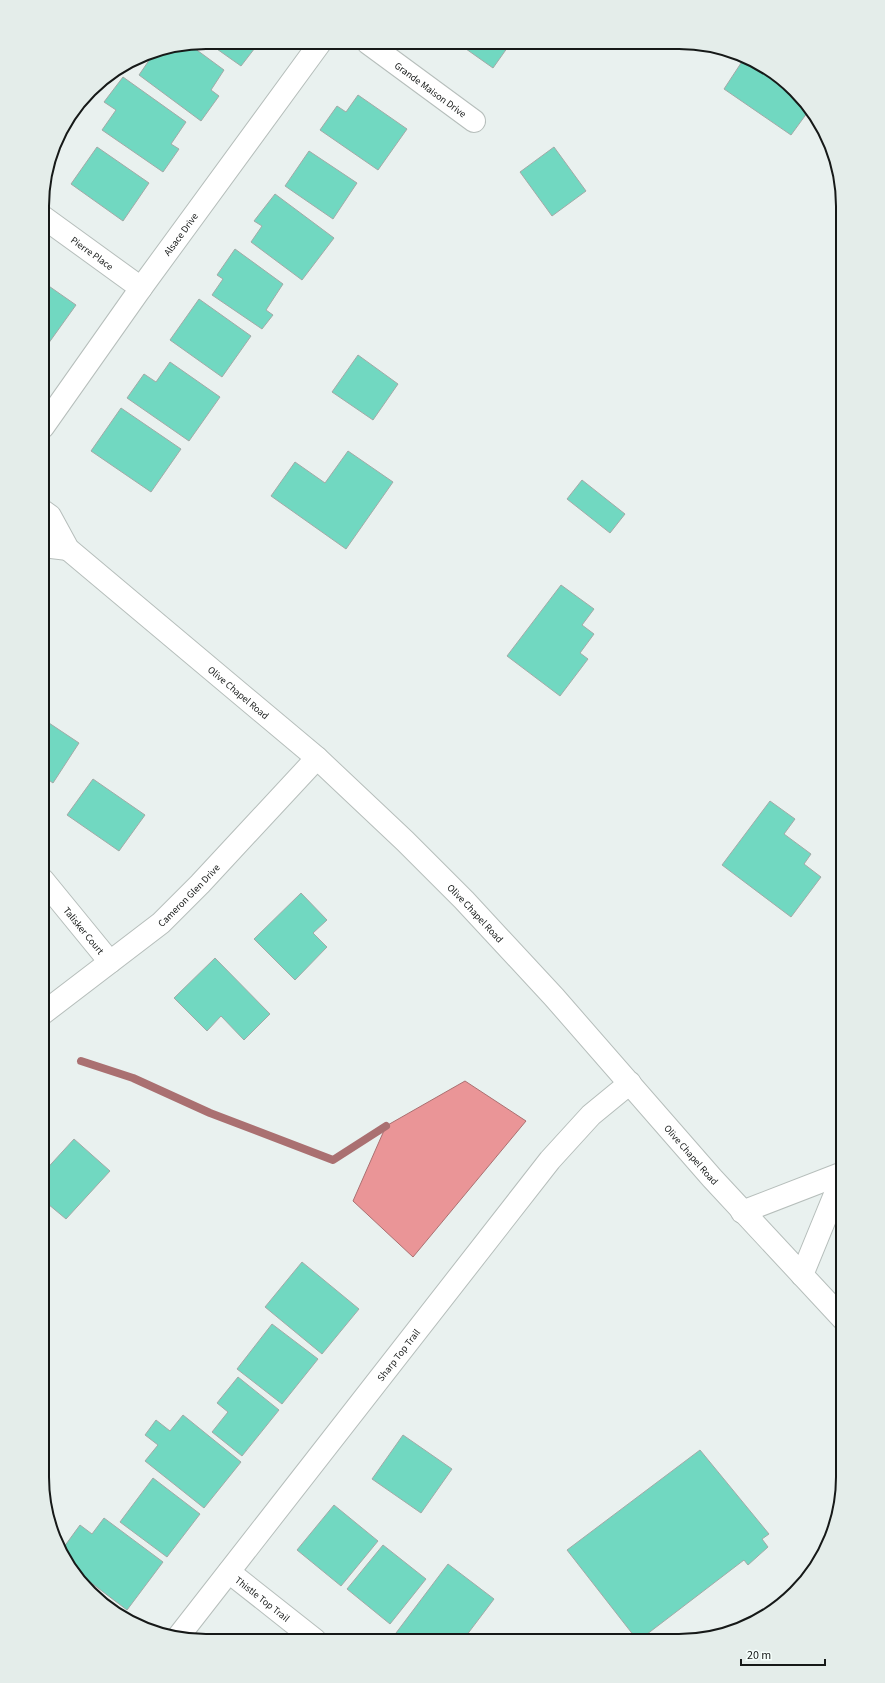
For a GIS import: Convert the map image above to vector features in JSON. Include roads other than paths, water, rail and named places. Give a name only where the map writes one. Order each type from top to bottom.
[{"type":"street","name":"Alsace Drive","points":[[49,418],[141,288],[316,49]]},
{"type":"street","name":"Grande Maison Drive","points":[[376,49],[474,121]]},
{"type":"street","name":"Pierre Place","points":[[49,221],[141,288]]},
{"type":"street","name":"Olive Chapel Road","points":[[49,515],[68,549],[317,758],[405,841],[464,900],[554,997],[742,1212],[836,1311]]},
{"type":"street","points":[[49,547],[68,549]]},
{"type":"street","name":"Cameron Glen Drive","points":[[49,1009],[161,923],[200,884],[317,758]]},
{"type":"street","name":"Talisker Court","points":[[49,887],[110,962]]},
{"type":"street","name":"Sharp Top Trail","points":[[182,1632],[550,1160],[591,1115],[630,1083]]},
{"type":"street","points":[[742,1212],[836,1177]]},
{"type":"street","points":[[802,1275],[836,1191]]},
{"type":"street","name":"Thistle Top Trail","points":[[229,1572],[308,1634]]},
{"type":"waterway","points":[[81,1061],[133,1078],[210,1113],[333,1160],[386,1126]]}]
